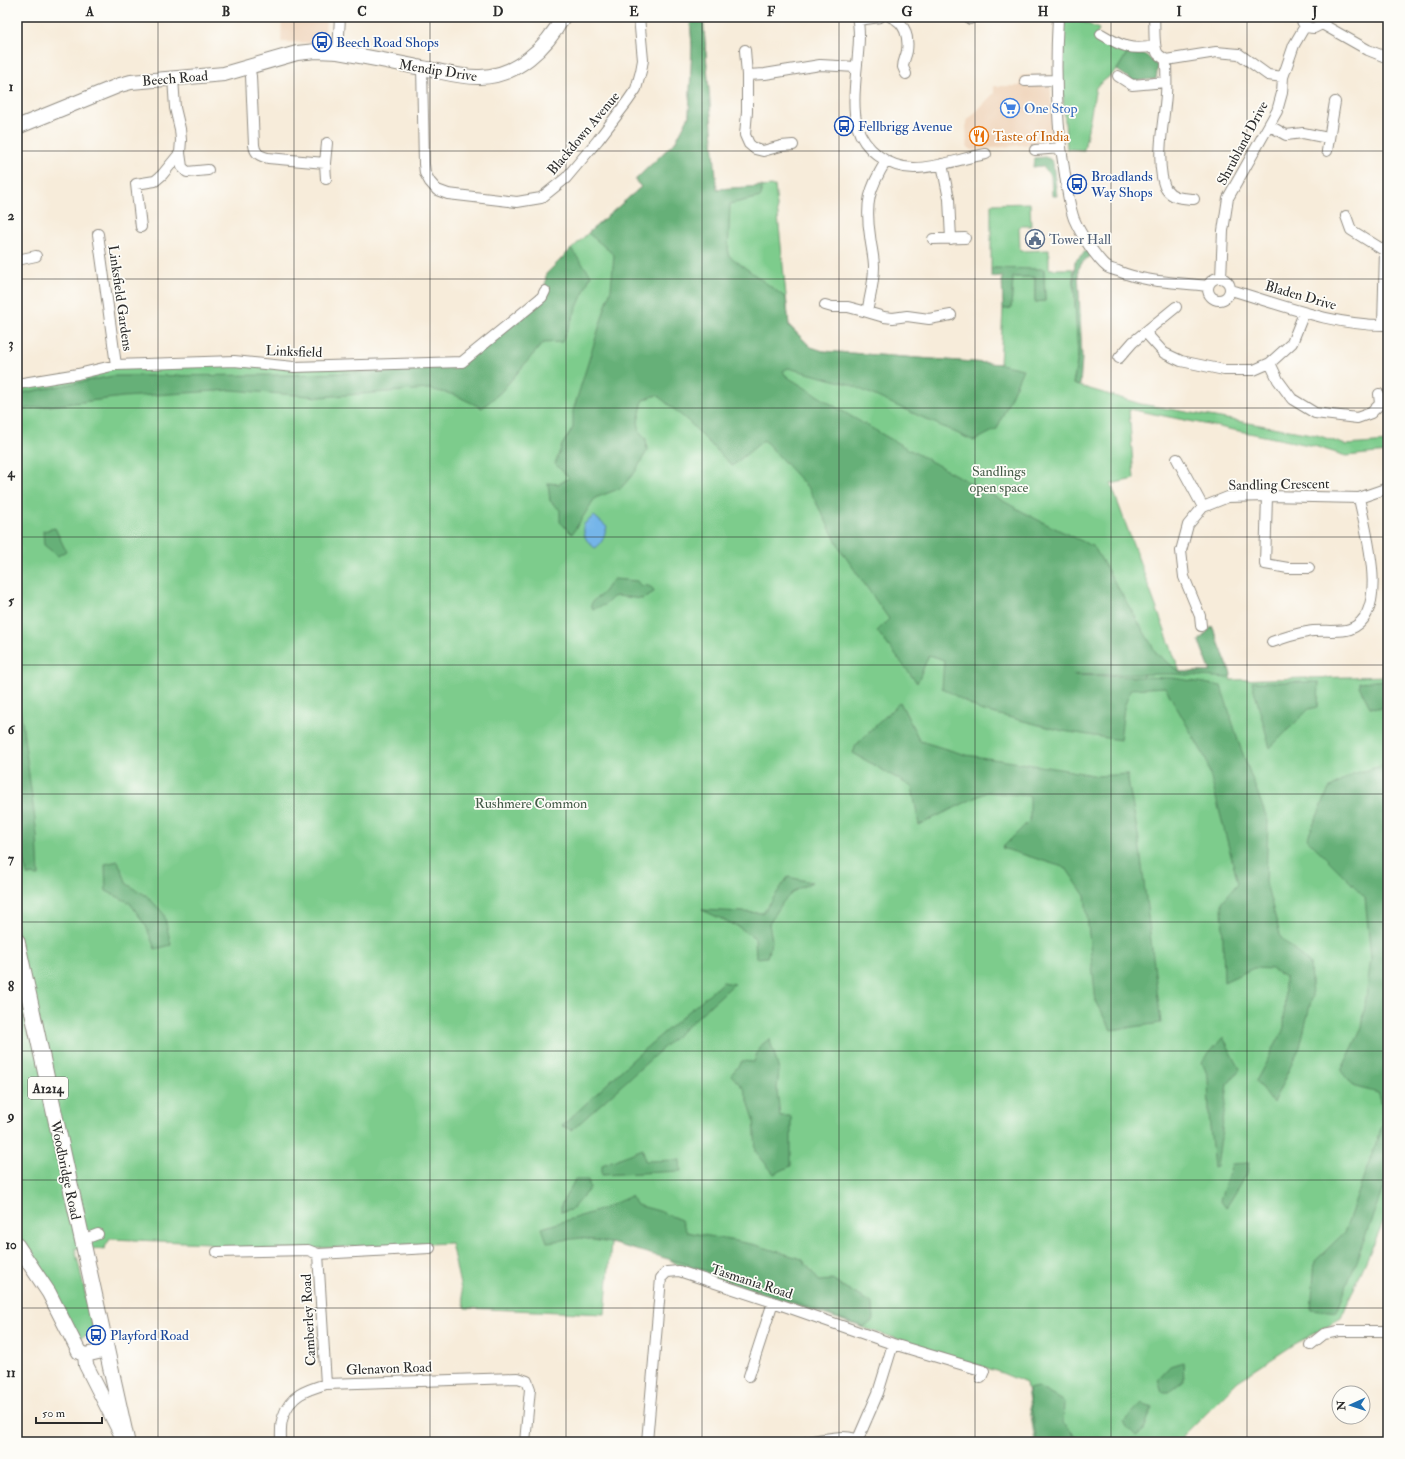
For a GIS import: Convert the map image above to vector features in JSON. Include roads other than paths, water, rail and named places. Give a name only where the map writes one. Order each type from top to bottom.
[{"type":"main road","name":"Woodbridge Road","points":[[17,941],[81,1237]]},
{"type":"main road","name":"A1214","points":[[81,1237],[126,1442]]},
{"type":"street","points":[[338,52],[340,17]]},
{"type":"street","name":"Mendip Drive","points":[[338,52],[469,77],[488,77],[501,74],[523,63],[552,36],[563,17]]},
{"type":"street","name":"Blackdown Avenue","points":[[422,68],[424,164],[425,173],[430,182],[437,190],[448,194],[517,202],[534,200],[541,198],[566,178],[598,140],[636,89],[643,60],[639,17]]},
{"type":"street","points":[[880,17],[857,18],[858,40],[855,115],[858,127],[868,146],[878,156],[886,161],[899,166],[914,168],[942,164],[986,154]]},
{"type":"street","points":[[890,17],[898,20],[905,29],[907,52],[899,61],[906,74]]},
{"type":"street","points":[[1058,17],[1057,80],[1061,148],[1074,219],[1090,247],[1108,267],[1125,274],[1148,280],[1208,286]]},
{"type":"street","points":[[1154,17],[1154,46],[1158,54],[1166,60],[1216,52],[1239,54],[1268,75],[1283,77]]},
{"type":"street","points":[[1303,22],[1314,28],[1323,20],[1368,50],[1388,58]]},
{"type":"street","name":"Shrubland Drive","points":[[1221,278],[1222,231],[1228,198],[1270,126],[1277,111],[1282,93],[1283,77],[1303,22]]},
{"type":"street","points":[[1101,34],[1126,47],[1140,49],[1154,46]]},
{"type":"street","points":[[745,50],[747,75],[747,112],[745,135],[749,144],[755,149],[763,151],[781,146],[795,146]]},
{"type":"street","name":"Beech Road","points":[[17,127],[120,85],[172,78],[224,74],[297,53],[316,51],[338,52]]},
{"type":"street","points":[[1166,60],[1166,82],[1160,158],[1165,187],[1175,197],[1194,199]]},
{"type":"street","points":[[747,75],[765,74],[820,65],[856,67]]},
{"type":"street","points":[[249,67],[251,76],[254,145],[257,154],[261,157],[268,158],[325,163]]},
{"type":"street","points":[[1118,76],[1132,85],[1166,82]]},
{"type":"street","points":[[172,78],[175,108],[180,129],[180,153],[182,167],[187,172],[208,170]]},
{"type":"street","points":[[1025,81],[1057,80]]},
{"type":"street","points":[[1327,151],[1335,102]]},
{"type":"street","points":[[1270,126],[1286,135],[1303,133],[1328,138]]},
{"type":"street","points":[[326,143],[326,179]]},
{"type":"street","points":[[1035,150],[1061,148]]},
{"type":"street","points":[[141,227],[136,184],[155,181],[162,175],[180,153]]},
{"type":"street","points":[[867,312],[872,290],[874,266],[868,219],[869,198],[875,180],[886,161]]},
{"type":"street","points":[[942,164],[950,199],[951,238]]},
{"type":"street","points":[[1346,216],[1351,230],[1387,250],[1385,325]]},
{"type":"street","name":"Linksfield Gardens","points":[[98,234],[116,366]]},
{"type":"street","points":[[933,239],[965,238]]},
{"type":"street","points":[[17,260],[36,256]]},
{"type":"street","points":[[1221,278],[1229,282],[1231,290],[1230,295],[1224,300],[1216,300],[1210,296],[1208,286],[1214,279],[1221,278]]},
{"type":"street","name":"Bladen Drive","points":[[1231,290],[1304,313],[1340,321],[1385,325]]},
{"type":"street","name":"Linksfield","points":[[17,384],[116,366],[234,362],[294,367],[462,362],[542,297],[545,291]]},
{"type":"street","points":[[825,305],[838,312],[848,307],[884,318],[907,316],[929,319],[951,315]]},
{"type":"street","points":[[1119,358],[1133,342],[1176,307]]},
{"type":"street","points":[[1146,332],[1164,353],[1181,360],[1224,370],[1254,370],[1270,363],[1292,343],[1304,313]]},
{"type":"street","points":[[1270,363],[1278,380],[1292,399],[1315,413],[1357,418],[1371,413],[1380,404],[1379,394]]},
{"type":"street","points":[[1177,459],[1203,507]]},
{"type":"street","name":"Sandling Crescent","points":[[1201,626],[1200,616],[1184,577],[1181,551],[1188,525],[1203,507],[1228,497],[1266,496],[1359,498],[1388,488]]},
{"type":"street","points":[[1266,496],[1265,564],[1288,568],[1309,568]]},
{"type":"street","points":[[1272,642],[1308,631],[1349,629],[1361,622],[1366,616],[1372,598],[1373,581],[1370,555],[1359,498]]},
{"type":"street","points":[[81,1237],[98,1234]]},
{"type":"street","points":[[17,1245],[49,1293],[79,1352],[85,1354],[107,1350]]},
{"type":"street","name":"Camberley Road","points":[[217,1252],[308,1250],[318,1254],[430,1248]]},
{"type":"street","name":"Camberley Road","points":[[318,1254],[326,1384]]},
{"type":"street","name":"Tasmania Road","points":[[646,1442],[661,1278],[667,1272],[679,1272],[773,1302],[893,1344],[984,1371],[981,1378]]},
{"type":"street","points":[[749,1376],[773,1302]]},
{"type":"street","points":[[1310,1345],[1324,1334],[1338,1331],[1388,1331]]},
{"type":"street","points":[[807,1442],[845,1437],[859,1441],[878,1393],[893,1344]]},
{"type":"street","points":[[85,1354],[86,1365],[126,1442]]},
{"type":"street","name":"Glenavon Road","points":[[281,1442],[282,1418],[295,1397],[308,1389],[326,1384],[518,1378],[527,1381],[530,1389],[525,1442]]},
{"type":"water","points":[[594,516],[607,527],[602,542],[595,548],[589,543],[584,535],[584,524]]},
{"type":"place","name":"Beech Road Shops","points":[[322,42]]},
{"type":"place","name":"One Stop","points":[[1010,108]]},
{"type":"place","name":"Fellbrigg Avenue","points":[[844,126]]},
{"type":"place","name":"Taste of India","points":[[979,136]]},
{"type":"place","name":"Broadlands Way Shops","points":[[1077,184]]},
{"type":"place","name":"Tower Hall","points":[[1035,239]]},
{"type":"place","name":"Playford Road","points":[[96,1335]]},
{"type":"park label","name":"Sandlings open space","points":[[999,480]]},
{"type":"park label","name":"Rushmere Common","points":[[531,803]]}]
